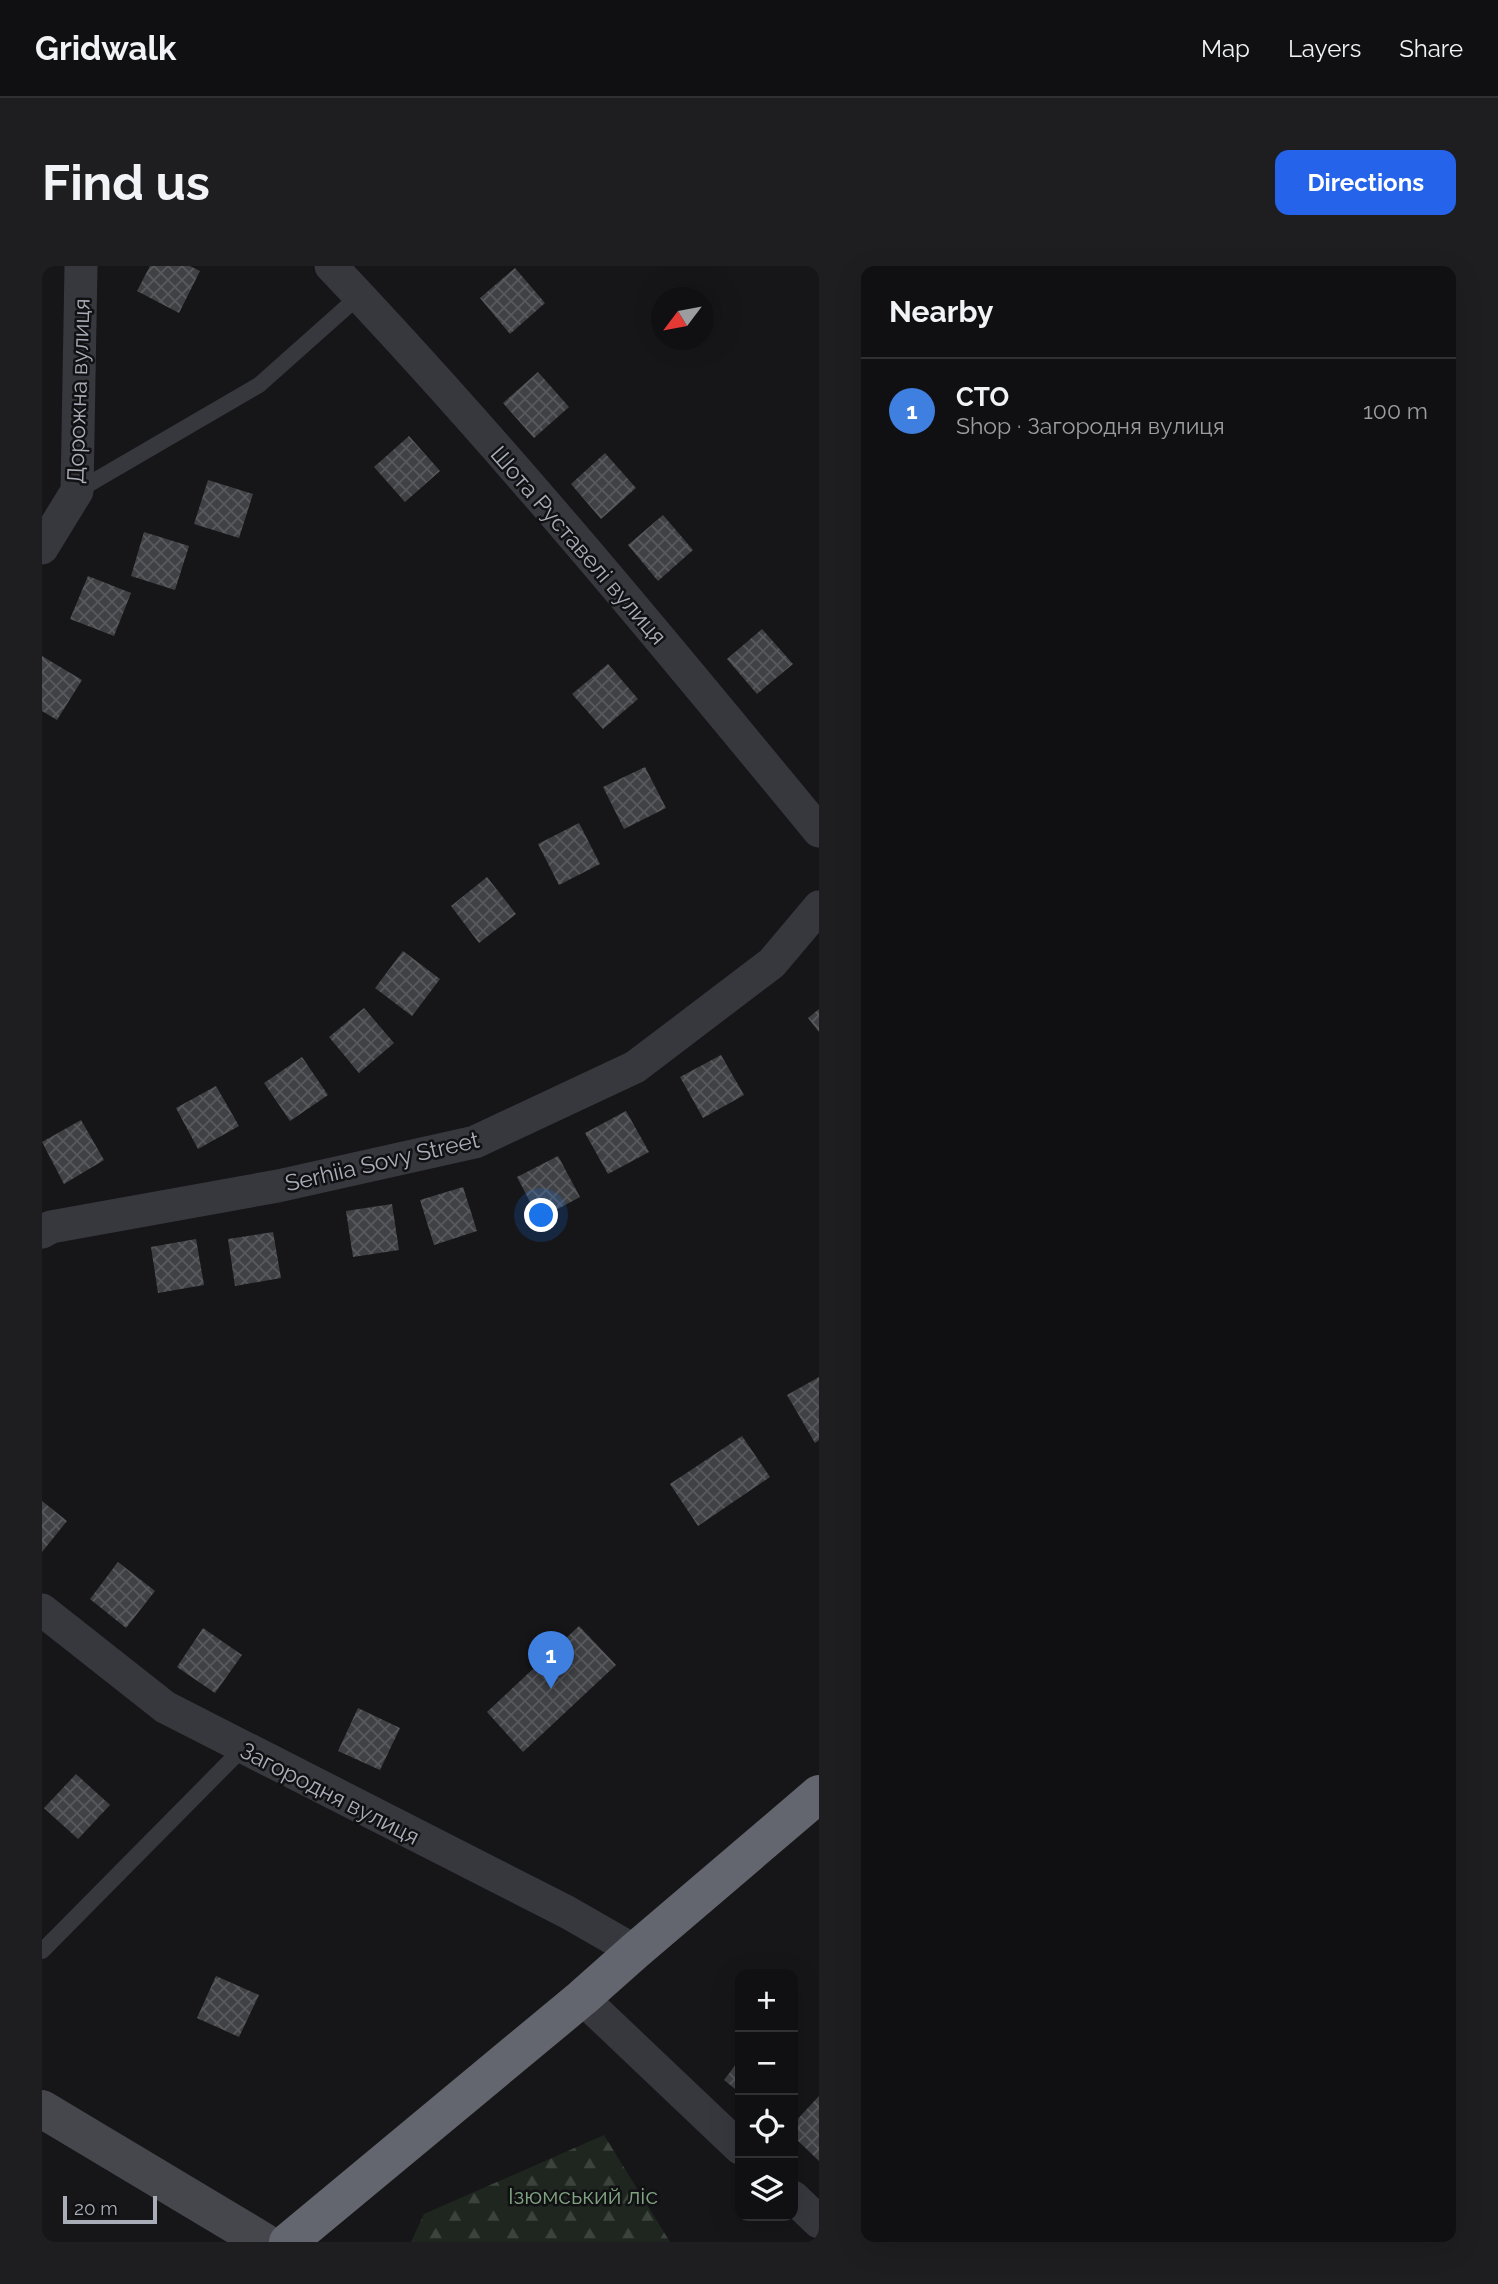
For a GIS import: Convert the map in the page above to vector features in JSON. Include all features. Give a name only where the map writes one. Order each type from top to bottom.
[{"type":"highway","points":[[288,2242],[582,1998],[819,1794]]},
{"type":"street","name":"Дорожна вулиця","points":[[42,548],[77,491],[81,266]]},
{"type":"street","name":"Шота Руставелі вулиця","points":[[331,266],[419,359],[660,639],[819,831]]},
{"type":"street","name":"Serhiia Sovy Street","points":[[42,1232],[51,1227],[278,1186],[475,1142],[635,1067],[772,963],[819,907]]},
{"type":"street","name":"Загородня вулиця","points":[[42,1610],[165,1707],[567,1912],[635,1951]]},
{"type":"street","points":[[582,1998],[735,2143]]},
{"type":"street","points":[[42,2109],[264,2242]]},
{"type":"street","points":[[798,2202],[819,2222]]},
{"type":"lane","points":[[77,491],[259,385],[359,296]]},
{"type":"lane","points":[[42,1951],[243,1748]]},
{"type":"green space","name":"Ізюмський ліс","points":[[604,2135],[670,2242],[411,2242],[424,2214]]},
{"type":"building","points":[[150,266],[190,266],[200,271],[179,313],[137,291]]},
{"type":"building","points":[[515,268],[545,303],[510,334],[480,298]]},
{"type":"building","points":[[538,372],[569,407],[534,438],[503,403]]},
{"type":"building","points":[[409,436],[440,471],[405,502],[374,467]]},
{"type":"building","points":[[605,453],[636,488],[601,519],[571,484]]},
{"type":"building","points":[[208,480],[253,494],[239,538],[194,524]]},
{"type":"building","points":[[663,515],[693,550],[658,581],[628,545]]},
{"type":"building","points":[[144,532],[189,546],[175,590],[131,576]]},
{"type":"building","points":[[88,576],[131,593],[114,636],[70,619]]},
{"type":"building","points":[[762,629],[793,664],[757,694],[727,659]]},
{"type":"building","points":[[42,656],[82,680],[57,720],[42,711]]},
{"type":"building","points":[[608,664],[638,699],[603,729],[572,694]]},
{"type":"building","points":[[645,767],[666,808],[624,829],[603,787]]},
{"type":"building","points":[[579,823],[600,864],[559,885],[538,844]]},
{"type":"building","points":[[487,877],[516,914],[479,943],[451,906]]},
{"type":"building","points":[[403,951],[440,979],[412,1016],[375,988]]},
{"type":"building","points":[[364,1008],[394,1043],[359,1073],[329,1037]]},
{"type":"building","points":[[819,1009],[819,1032],[808,1018]]},
{"type":"building","points":[[721,1055],[744,1095],[703,1118],[680,1077]]},
{"type":"building","points":[[302,1057],[328,1095],[290,1121],[264,1083]]},
{"type":"building","points":[[216,1086],[239,1126],[198,1149],[176,1108]]},
{"type":"building","points":[[626,1111],[649,1152],[608,1174],[585,1133]]},
{"type":"building","points":[[81,1120],[104,1160],[64,1184],[42,1142]]},
{"type":"building","points":[[558,1156],[580,1197],[539,1219],[517,1177]]},
{"type":"building","points":[[463,1187],[477,1231],[434,1245],[420,1200]]},
{"type":"building","points":[[392,1204],[399,1250],[353,1257],[346,1211]]},
{"type":"building","points":[[273,1232],[281,1278],[235,1286],[228,1239]]},
{"type":"building","points":[[196,1239],[204,1285],[158,1293],[151,1247]]},
{"type":"building","points":[[819,1377],[819,1440],[815,1443],[787,1395]]},
{"type":"building","points":[[742,1436],[770,1477],[698,1526],[670,1484]]},
{"type":"building","points":[[42,1501],[67,1521],[42,1552]]},
{"type":"building","points":[[118,1562],[155,1591],[126,1628],[90,1599]]},
{"type":"building","points":[[579,1626],[616,1665],[523,1752],[487,1712]]},
{"type":"building","points":[[203,1628],[242,1655],[215,1693],[177,1667]]},
{"type":"building","points":[[358,1708],[400,1728],[380,1770],[338,1751]]},
{"type":"building","points":[[76,1774],[110,1805],[78,1839],[44,1808]]},
{"type":"building","points":[[216,1976],[259,1995],[239,2037],[197,2018]]},
{"type":"building","points":[[735,2066],[735,2089],[724,2080]]},
{"type":"building","points":[[819,2096],[819,2161],[798,2141],[798,2119]]},
{"type":"place","name":"СТО","points":[[551,1689]]}]
